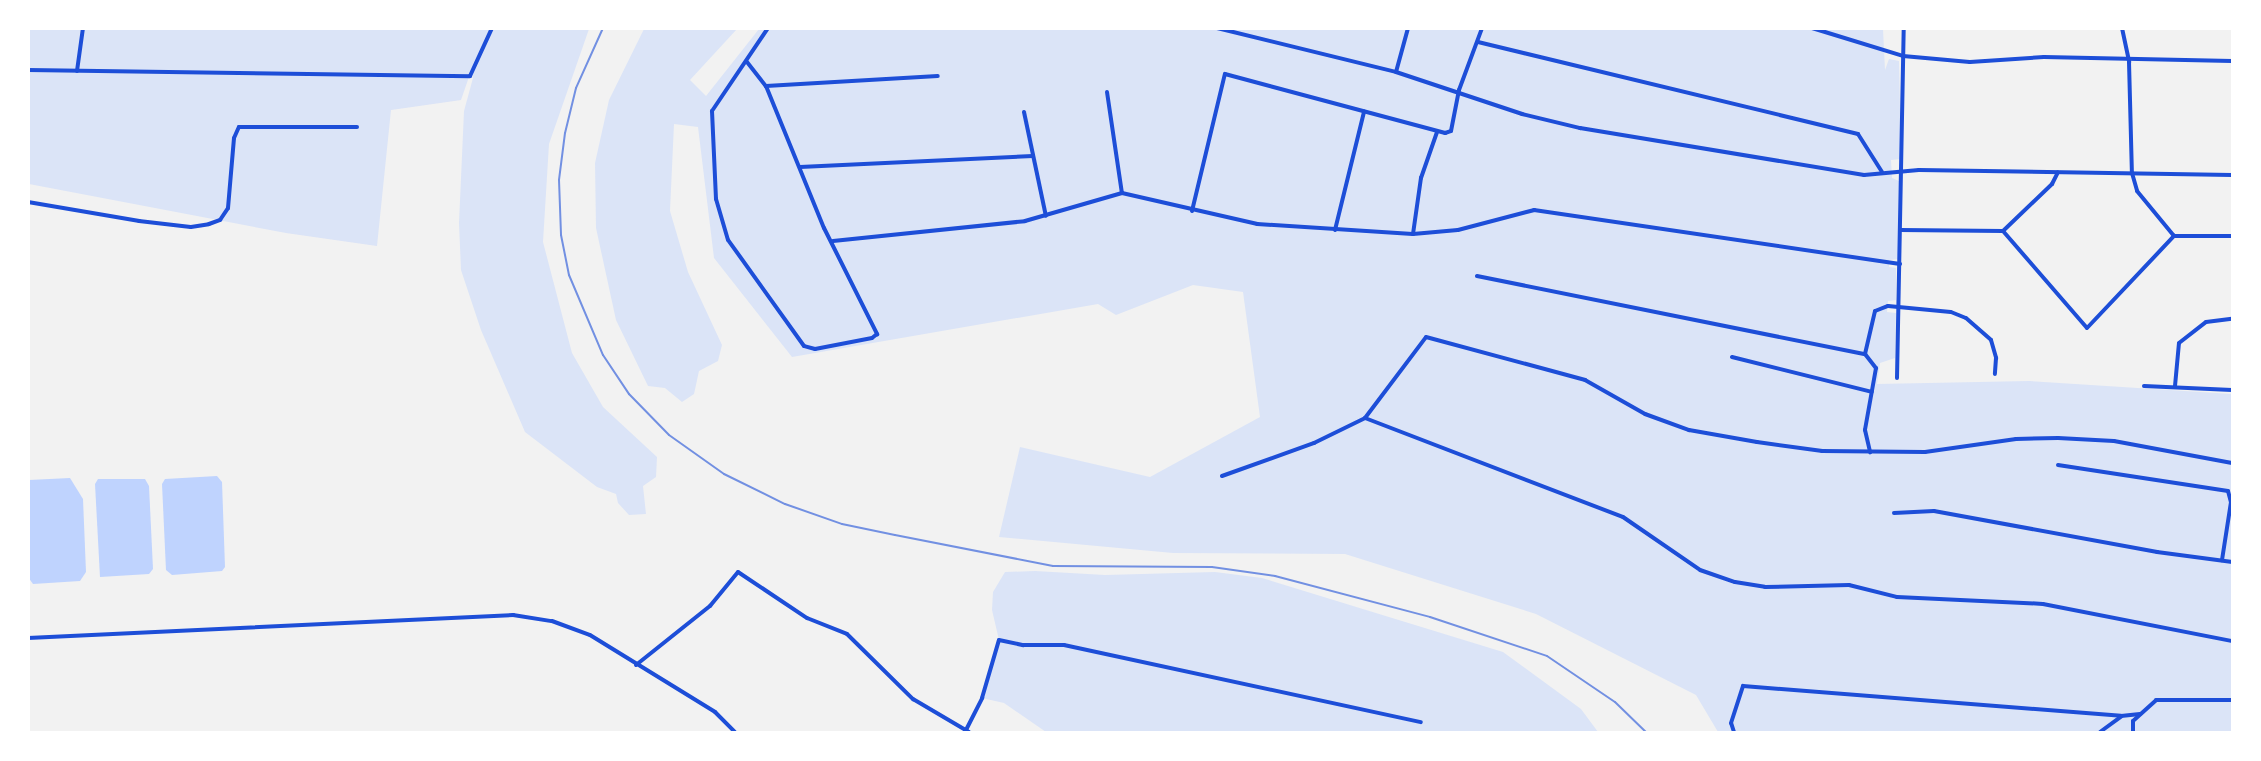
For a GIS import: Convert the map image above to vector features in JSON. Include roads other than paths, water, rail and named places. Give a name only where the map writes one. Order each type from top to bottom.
[{"type":"street","points":[[76,71],[83,28]]},
{"type":"street","points":[[28,70],[470,76],[492,28]]},
{"type":"street","points":[[747,62],[766,86],[824,228],[833,241],[877,334],[815,349],[804,346],[738,259],[728,240],[716,199],[712,111],[768,28]]},
{"type":"street","points":[[1217,28],[1396,72],[1460,90],[1522,114],[1580,128],[1864,175],[1900,170],[2232,175]]},
{"type":"street","points":[[1396,72],[1408,28]]},
{"type":"street","points":[[1192,211],[1225,74],[1437,132],[1451,131],[1460,90],[1482,28]]},
{"type":"street","points":[[1812,28],[1903,57],[1970,62],[2044,57],[2129,62],[2232,61]]},
{"type":"street","points":[[1897,378],[1904,28]]},
{"type":"street","points":[[2122,28],[2129,62],[2132,173],[2137,191],[2174,236]]},
{"type":"street","points":[[1478,42],[1858,134],[1883,172]]},
{"type":"street","points":[[766,86],[938,76]]},
{"type":"street","points":[[1107,92],[1122,193]]},
{"type":"street","points":[[1024,112],[1046,216]]},
{"type":"street","points":[[1335,230],[1364,112]]},
{"type":"street","points":[[28,202],[139,221],[191,227],[209,224],[220,220],[228,208],[234,138],[239,127],[357,127]]},
{"type":"street","points":[[1413,234],[1421,178],[1437,132]]},
{"type":"street","points":[[800,168],[1033,156]]},
{"type":"street","points":[[1900,230],[2003,231],[2052,184],[2058,172]]},
{"type":"street","points":[[833,241],[1046,216],[1122,193],[1192,211],[1257,224],[1413,234],[1470,227],[1534,210],[1900,264]]},
{"type":"street","points":[[2003,231],[2087,328],[2174,236],[2232,236]]},
{"type":"street","points":[[1477,276],[1865,354],[1876,368],[1865,430],[1870,452]]},
{"type":"street","points":[[1865,354],[1875,311],[1888,306],[1951,312],[1966,318],[1990,340],[1996,358],[1995,374]]},
{"type":"street","points":[[2175,386],[2179,343],[2206,322],[2232,319]]},
{"type":"street","points":[[1222,476],[1314,443],[1365,418],[1426,337],[1585,380],[1645,414],[1689,430],[1822,451],[1925,452],[2016,439],[2058,438],[2114,441],[2232,463]]},
{"type":"street","points":[[1732,357],[1872,392]]},
{"type":"street","points":[[2144,386],[2232,390]]},
{"type":"street","points":[[1365,418],[1623,517],[1700,570],[1744,584],[1849,585],[1896,597],[2043,604],[2232,641]]},
{"type":"street","points":[[2058,465],[2228,491],[2231,502],[2222,560]]},
{"type":"street","points":[[1894,513],[1934,511],[2157,552],[2232,562]]},
{"type":"street","points":[[636,665],[710,606],[738,572],[799,614],[847,634],[913,699],[967,731],[982,698],[999,640],[1023,645],[1064,645],[1420,722]]},
{"type":"street","points":[[28,638],[513,615],[552,621],[590,635],[715,712],[735,732]]},
{"type":"street","points":[[1734,732],[1731,723],[1743,686],[2121,716],[2140,714]]},
{"type":"street","points":[[2133,732],[2133,721],[2156,700],[2232,700]]},
{"type":"street","points":[[2100,732],[2121,716]]},
{"type":"water","points":[[217,476],[222,482],[225,567],[222,571],[172,575],[166,570],[162,484],[165,479]]},
{"type":"water","points":[[70,478],[83,499],[86,572],[80,581],[33,584],[28,577],[29,480]]},
{"type":"water","points":[[98,479],[145,479],[149,486],[153,569],[149,574],[100,577],[95,484]]},
{"type":"railway","points":[[603,28],[576,88],[565,133],[559,180],[561,235],[569,275],[603,355],[629,394],[669,435],[724,474],[785,504],[842,524],[895,535],[1053,566],[1212,567],[1275,576],[1430,617],[1547,656],[1615,702],[1646,732]]}]
